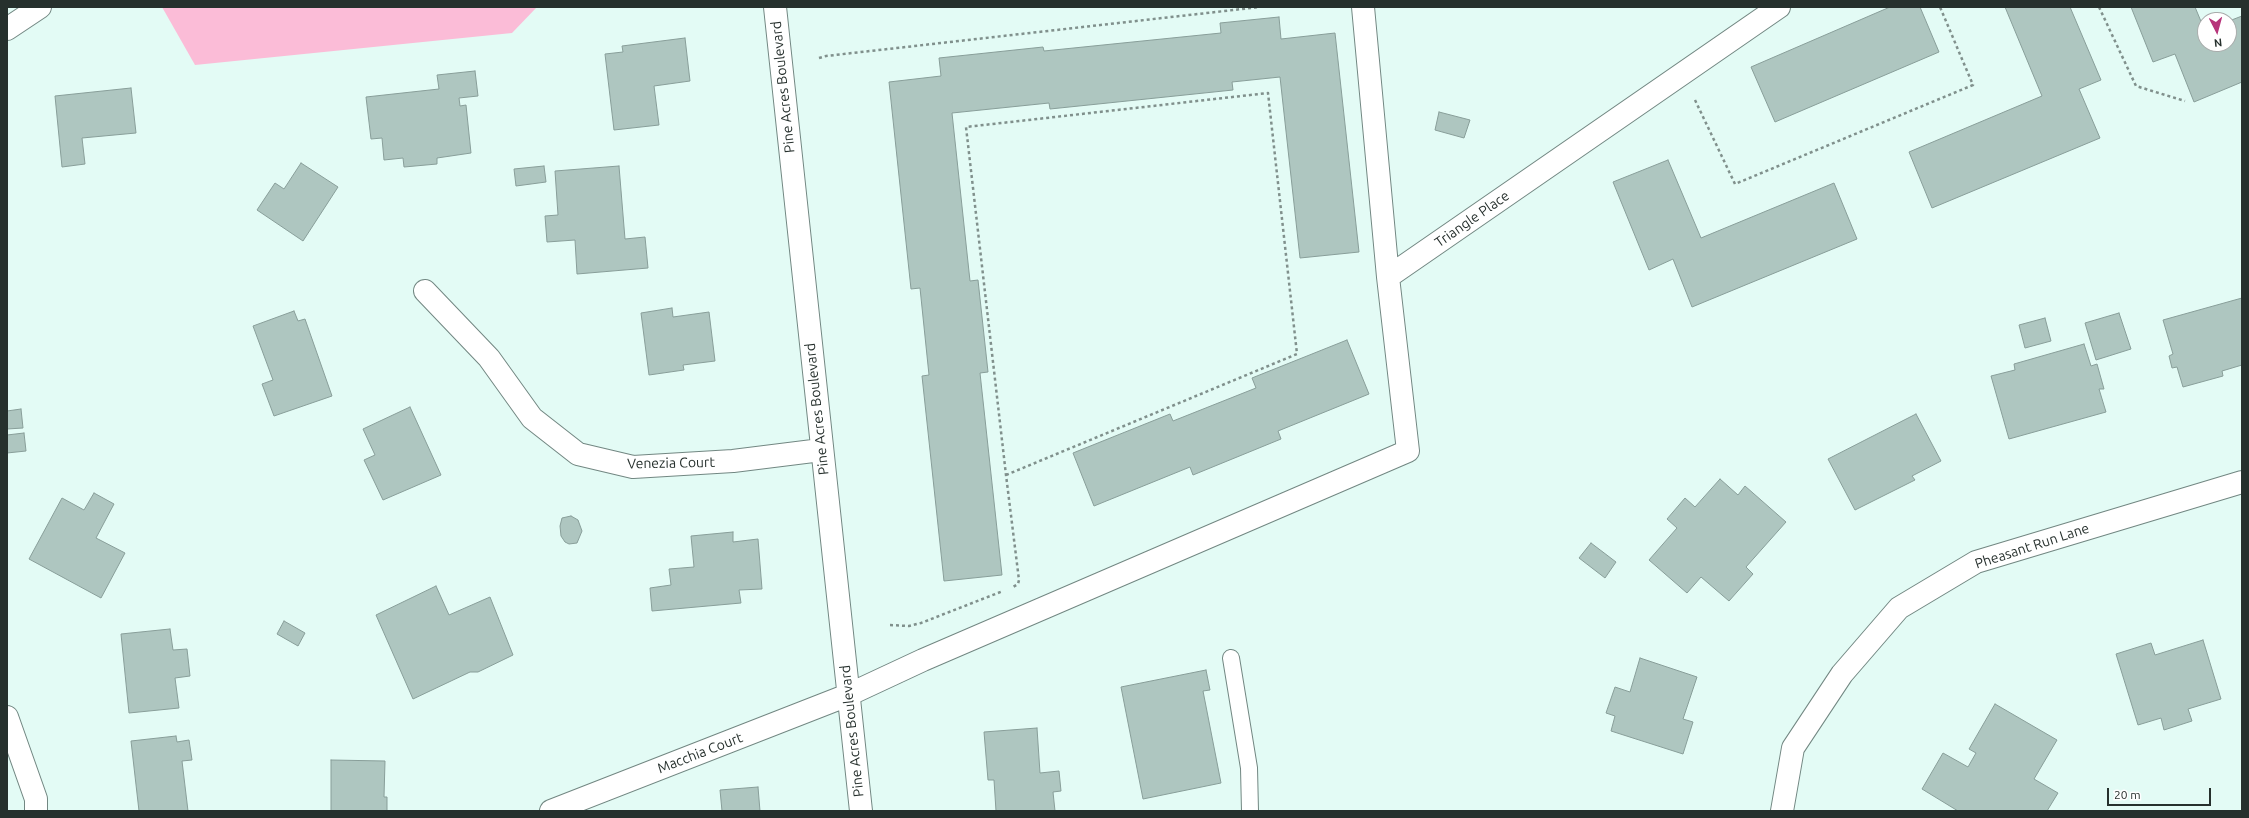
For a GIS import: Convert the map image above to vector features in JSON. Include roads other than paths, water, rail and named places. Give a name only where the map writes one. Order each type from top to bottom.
[{"type":"street","points":[[7,29],[40,7]]},
{"type":"street","name":"Pine Acres Boulevard","points":[[775,7],[821,450],[861,811]]},
{"type":"street","points":[[1363,7],[1388,277]]},
{"type":"street","name":"Triangle Place","points":[[1388,277],[1779,7]]},
{"type":"street","name":"Macchia Court","points":[[551,811],[848,696],[930,657],[1408,451],[1388,277]]},
{"type":"street","name":"Venezia Court","points":[[425,291],[489,358],[532,418],[578,454],[633,466],[733,461],[821,450]]},
{"type":"street","name":"Pheasant Run Lane","points":[[1782,811],[1793,748],[1842,674],[1899,608],[1976,562],[2242,482]]},
{"type":"street","points":[[7,717],[36,799],[36,811]]},
{"type":"lane","points":[[1231,658],[1249,768],[1250,811]]}]
